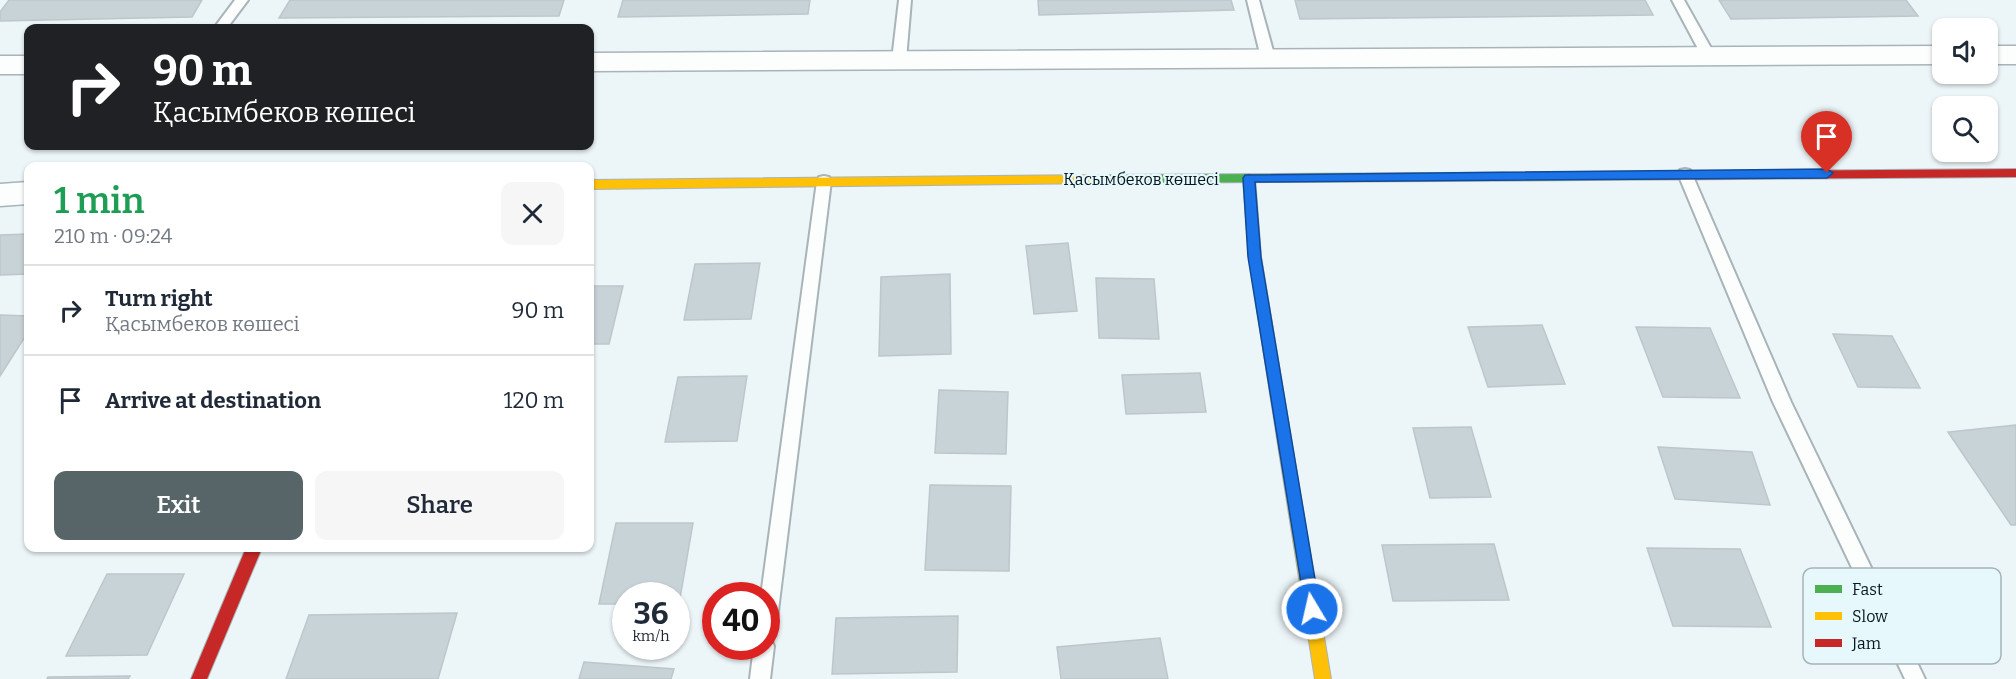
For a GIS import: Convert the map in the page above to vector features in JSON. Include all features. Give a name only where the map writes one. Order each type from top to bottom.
[{"type":"street","points":[[594,62],[1932,55]]},
{"type":"street","points":[[0,65],[24,65]]},
{"type":"street","name":"Қасымбеков көшесі","points":[[594,185],[824,181],[2016,173]]},
{"type":"street","points":[[1249,178],[1255,257],[1323,679]]},
{"type":"street","points":[[0,195],[24,193]]},
{"type":"street","points":[[199,679],[252,552]]},
{"type":"lane","points":[[223,24],[242,0]]},
{"type":"lane","points":[[899,60],[905,0]]},
{"type":"lane","points":[[1253,0],[1268,58]]},
{"type":"lane","points":[[1678,0],[1709,57]]},
{"type":"lane","points":[[1685,174],[1782,402],[1862,568]]},
{"type":"lane","points":[[772,582],[824,181]]},
{"type":"lane","points":[[760,679],[762,660]]},
{"type":"lane","points":[[1908,664],[1915,679]]},
{"type":"building","points":[[9,0],[202,0],[192,17],[0,21],[0,12]]},
{"type":"building","points":[[290,0],[564,0],[559,16],[279,18]]},
{"type":"building","points":[[623,0],[810,0],[808,14],[618,17]]},
{"type":"building","points":[[1038,0],[1231,0],[1234,10],[1039,15]]},
{"type":"building","points":[[1295,0],[1645,0],[1653,15],[1300,19]]},
{"type":"building","points":[[1719,0],[1906,0],[1918,16],[1731,19]]},
{"type":"building","points":[[24,234],[24,274],[0,275],[0,235]]},
{"type":"building","points":[[1068,243],[1077,311],[1034,314],[1026,246]]},
{"type":"building","points":[[760,263],[751,319],[684,320],[695,264]]},
{"type":"building","points":[[950,274],[951,354],[879,356],[881,277]]},
{"type":"building","points":[[1096,278],[1154,279],[1159,339],[1099,338]]},
{"type":"building","points":[[594,286],[623,286],[609,344],[594,344]]},
{"type":"building","points":[[0,315],[24,316],[24,338],[0,376]]},
{"type":"building","points":[[1542,325],[1565,384],[1488,387],[1468,327]]},
{"type":"building","points":[[1636,327],[1710,328],[1740,398],[1663,397]]},
{"type":"building","points":[[1833,334],[1892,336],[1920,388],[1858,387]]},
{"type":"building","points":[[1200,373],[1206,412],[1126,414],[1122,375]]},
{"type":"building","points":[[747,376],[737,441],[665,442],[678,377]]},
{"type":"building","points":[[939,390],[1008,392],[1006,454],[935,453]]},
{"type":"building","points":[[2016,425],[2016,525],[2011,525],[1948,432]]},
{"type":"building","points":[[1471,427],[1491,497],[1430,498],[1413,428]]},
{"type":"building","points":[[1658,447],[1752,452],[1770,505],[1675,499]]},
{"type":"building","points":[[930,485],[1011,486],[1009,571],[925,570]]},
{"type":"building","points":[[616,523],[693,523],[683,582],[612,582],[612,604],[599,604]]},
{"type":"building","points":[[1494,544],[1509,600],[1393,601],[1382,545]]},
{"type":"building","points":[[1647,548],[1740,549],[1771,627],[1673,626]]},
{"type":"building","points":[[107,574],[184,574],[147,655],[66,656]]},
{"type":"building","points":[[457,613],[438,679],[286,679],[309,615]]},
{"type":"building","points":[[958,616],[957,672],[832,674],[836,618]]},
{"type":"building","points":[[1160,638],[1168,679],[1061,679],[1057,647]]},
{"type":"building","points":[[584,662],[674,669],[671,679],[579,679]]},
{"type":"building","points":[[130,676],[128,679],[47,679],[48,677]]},
{"type":"traffic: fast","points":[[1101,179],[1589,176]]},
{"type":"traffic: slow","points":[[594,185],[1101,179]]},
{"type":"traffic: slow","points":[[1286,451],[1323,679]]},
{"type":"traffic: jam","points":[[1589,176],[2016,173]]},
{"type":"traffic: jam","points":[[1249,178],[1255,257],[1286,451]]},
{"type":"traffic: jam","points":[[199,679],[252,552]]},
{"type":"route","points":[[1312,609],[1255,257],[1249,178],[1827,173]]}]
